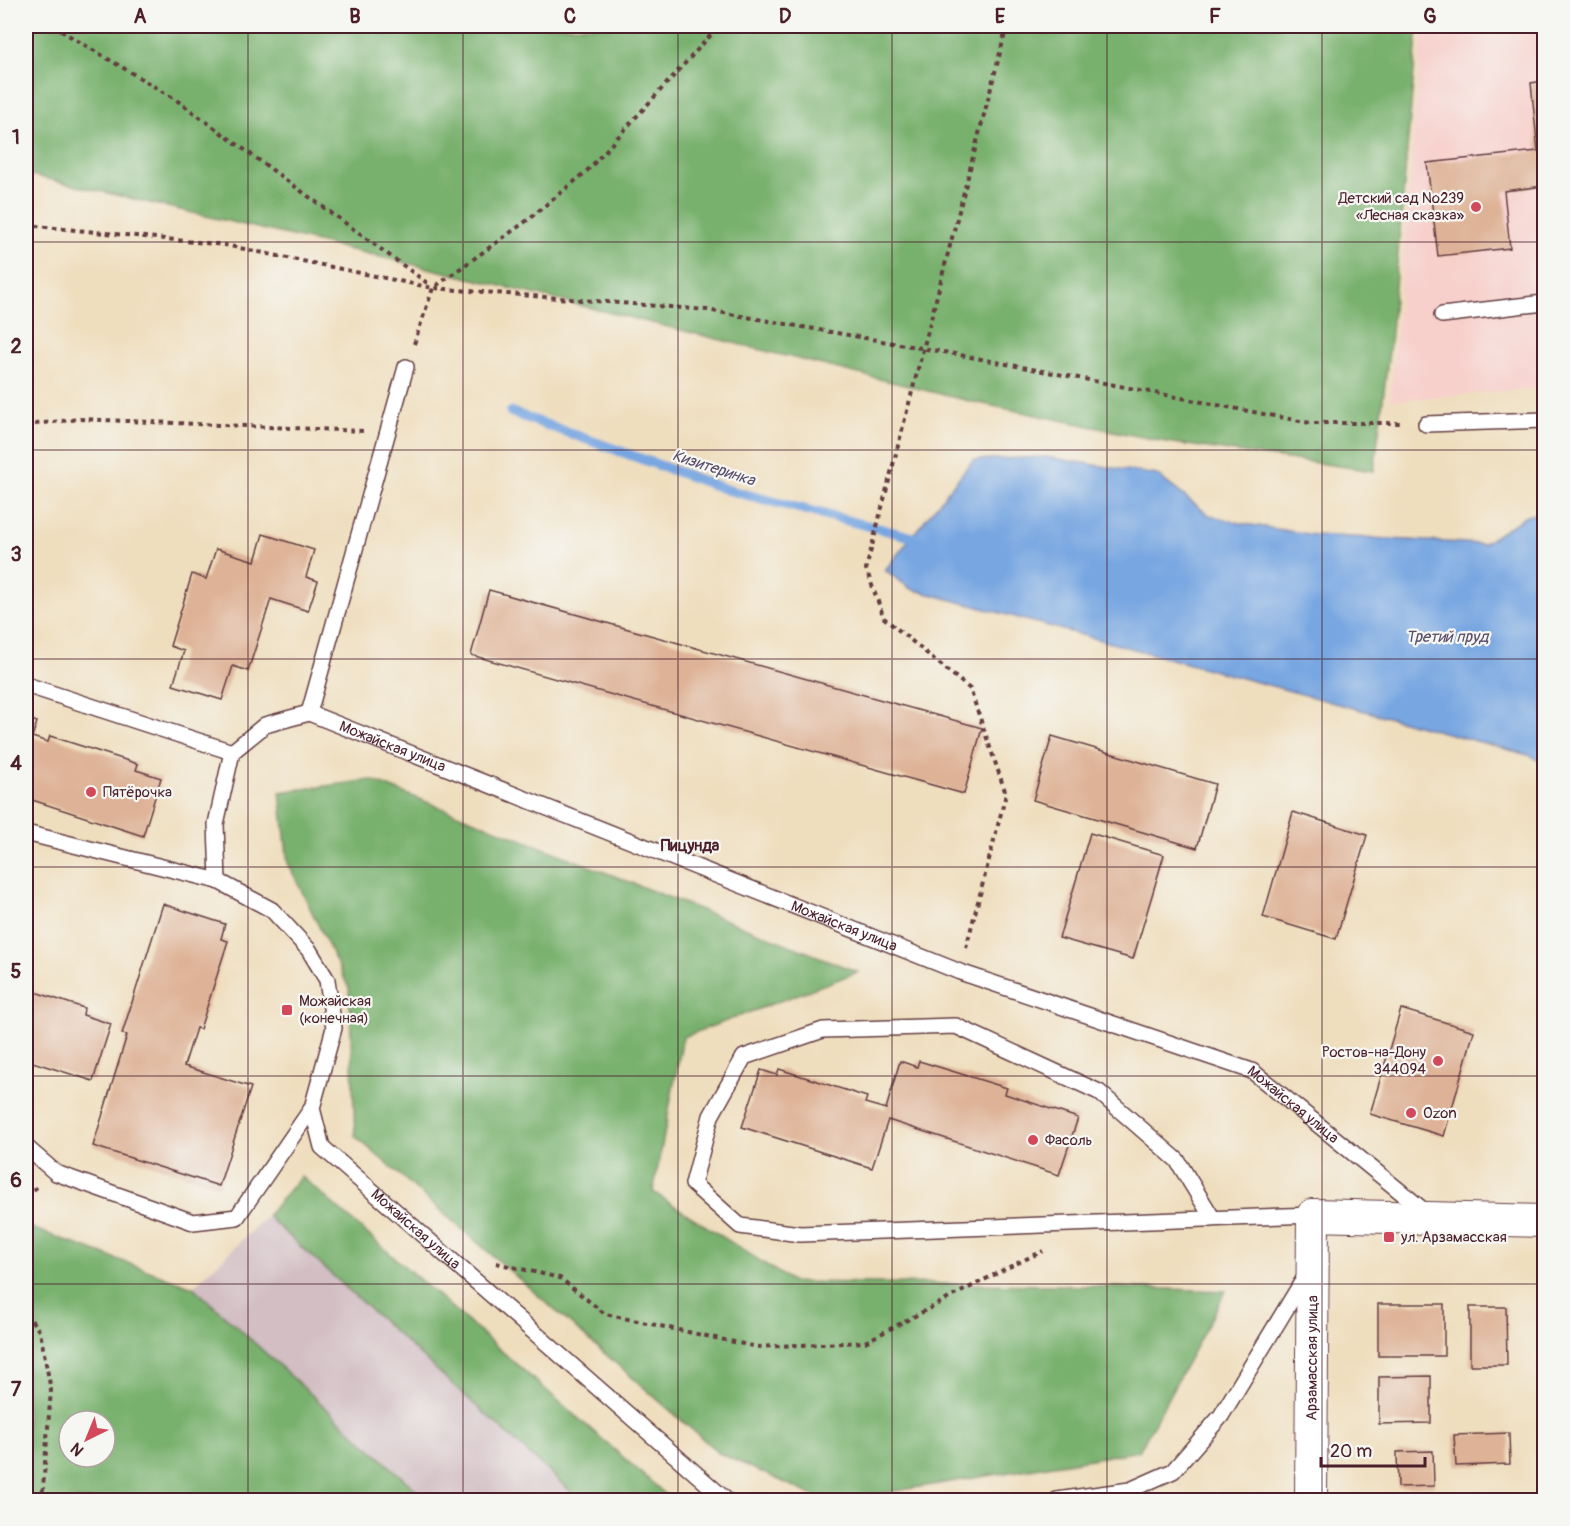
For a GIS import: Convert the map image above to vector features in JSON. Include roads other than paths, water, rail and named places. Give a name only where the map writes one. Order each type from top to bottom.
[{"type":"street","points":[[1313,1215],[1545,1221]]},
{"type":"street","name":"Арзамасская улица","points":[[1311,1500],[1313,1215]]},
{"type":"lane","points":[[1442,315],[1545,303]]},
{"type":"lane","points":[[218,881],[216,824],[232,752],[265,725],[309,713],[406,368]]},
{"type":"lane","points":[[1426,424],[1545,420]]},
{"type":"lane","points":[[26,685],[232,752]]},
{"type":"lane","name":"Можайская улица","points":[[309,713],[960,972],[1252,1071],[1432,1217]]},
{"type":"lane","name":"Можайская улица","points":[[26,833],[218,881],[272,910],[309,950],[327,980],[334,1028],[312,1108],[322,1147],[726,1500]]},
{"type":"lane","points":[[1213,1219],[1177,1160],[1099,1092],[956,1026],[823,1030],[744,1057],[711,1116],[693,1184],[740,1226],[800,1234],[1213,1219],[1313,1215]]},
{"type":"lane","points":[[26,1147],[56,1173],[193,1222],[237,1217],[312,1108]]},
{"type":"lane","points":[[1057,1500],[1130,1490],[1173,1471],[1221,1416],[1312,1266]]},
{"type":"water","name":"Третий пруд","points":[[1046,457],[1157,475],[1209,515],[1239,523],[1314,535],[1483,544],[1526,516],[1544,512],[1544,765],[1532,756],[911,589],[885,570],[973,460]]},
{"type":"waterway","name":"Кизитеринка","points":[[511,412],[728,490],[912,537]]},
{"type":"place","name":"Детский сад №239 «Лесная сказка»","points":[[1476,207]]},
{"type":"place","name":"Пятёрочка","points":[[91,792]]},
{"type":"place","name":"Можайская (конечная)","points":[[287,1010]]},
{"type":"place","name":"Ростов-на-Дону 344094","points":[[1438,1061]]},
{"type":"place","name":"Ozon","points":[[1411,1113]]},
{"type":"place","name":"Фасоль","points":[[1033,1140]]},
{"type":"place","name":"ул. Арзамасская","points":[[1389,1237]]},
{"type":"district","name":"Пицунда","points":[[690,845]]}]
